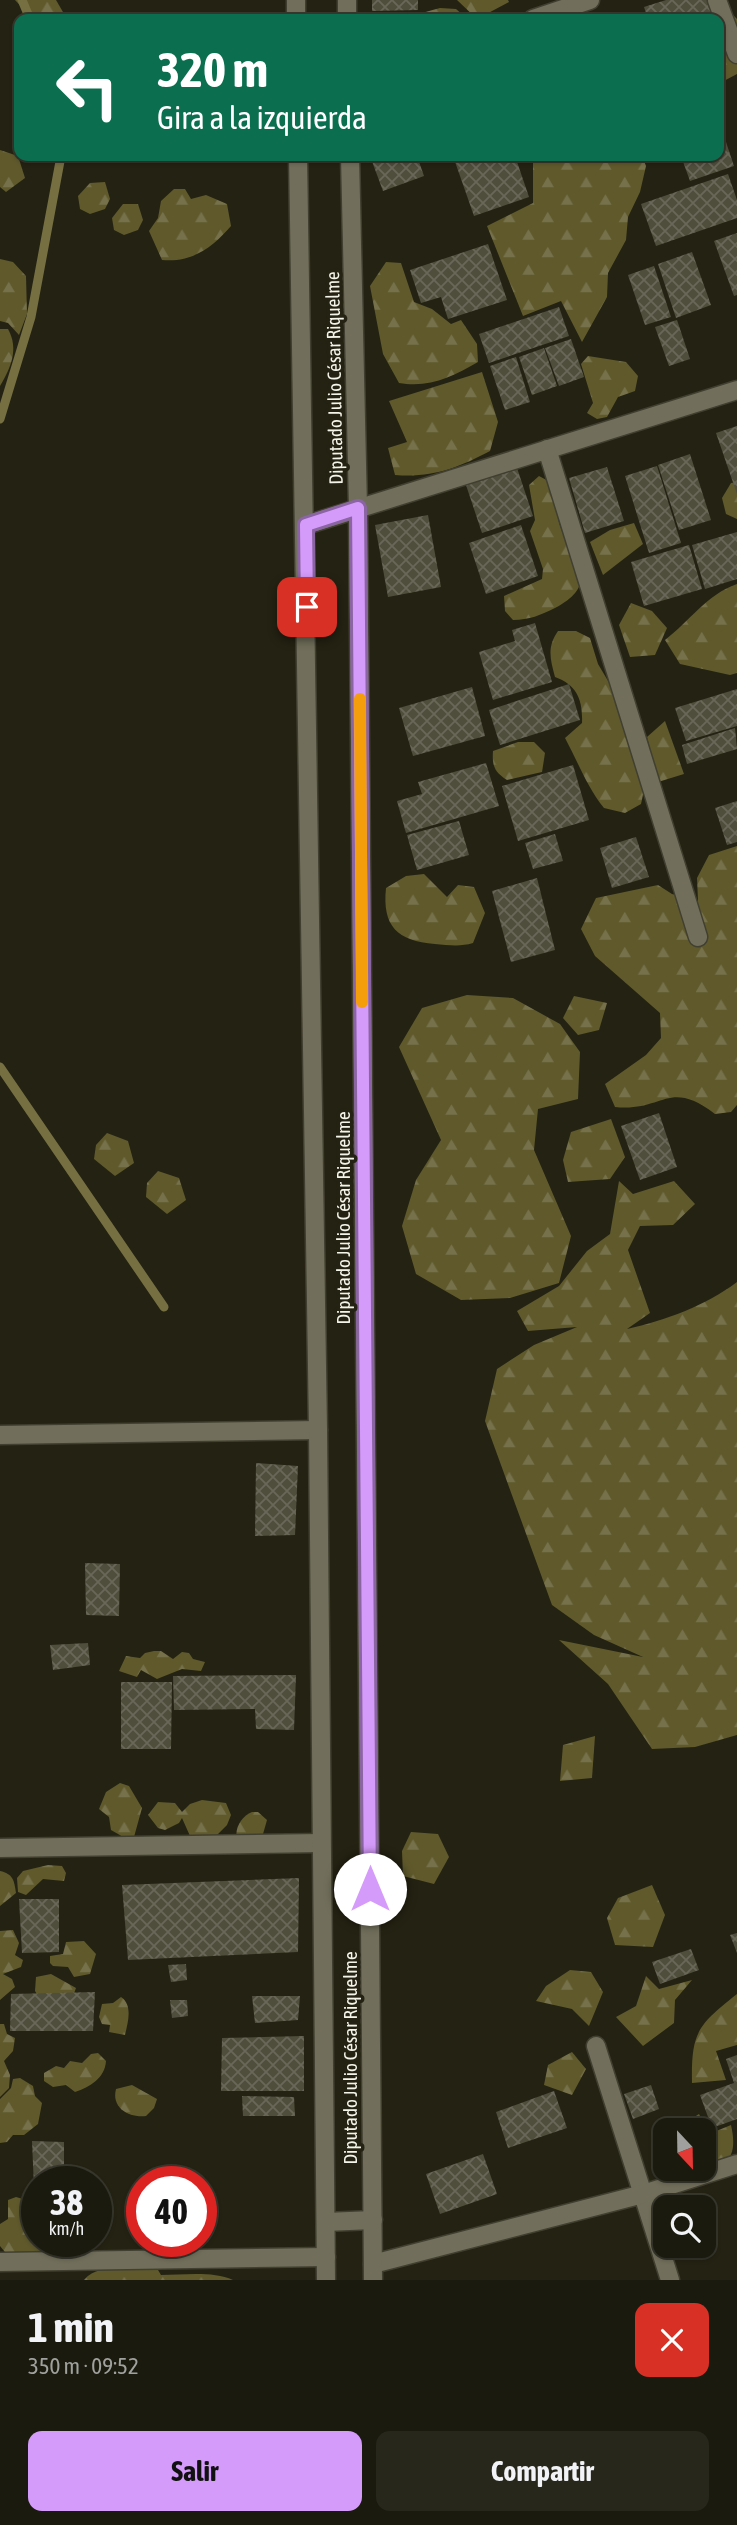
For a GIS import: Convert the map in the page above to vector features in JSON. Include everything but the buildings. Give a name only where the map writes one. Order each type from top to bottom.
[{"type":"street","points":[[548,14],[590,0]]},
{"type":"street","points":[[724,19],[737,54]]},
{"type":"street","name":"Diputado Julio César Riquelme","points":[[298,161],[306,525],[327,2280]]},
{"type":"street","name":"Diputado Julio César Riquelme","points":[[350,161],[358,508],[373,2272]]},
{"type":"street","points":[[306,525],[737,390]]},
{"type":"street","points":[[547,449],[698,937]]},
{"type":"street","points":[[0,1435],[318,1430]]},
{"type":"street","points":[[0,1848],[321,1843]]},
{"type":"street","points":[[596,2046],[670,2280]]},
{"type":"street","points":[[373,2272],[737,2164]]},
{"type":"street","points":[[326,2222],[373,2220]]},
{"type":"street","points":[[0,2262],[326,2257]]},
{"type":"green space","points":[[15,0],[56,0],[64,14],[28,14]]},
{"type":"green space","points":[[457,0],[509,2],[486,14],[472,14]]},
{"type":"green space","points":[[440,8],[456,9],[462,14],[418,14]]},
{"type":"green space","points":[[729,11],[737,19],[737,74],[724,81],[724,15]]},
{"type":"green space","points":[[0,150],[14,155],[14,161],[20,161],[25,178],[6,192],[0,187]]},
{"type":"green space","points":[[533,161],[644,161],[646,166],[640,192],[628,217],[626,240],[608,273],[607,297],[582,342],[561,301],[523,316],[487,226],[533,203]]},
{"type":"green space","points":[[105,182],[110,199],[105,209],[90,214],[80,209],[78,196],[90,183]]},
{"type":"green space","points":[[174,189],[185,189],[191,199],[206,195],[227,204],[231,226],[217,241],[201,252],[183,259],[162,260],[149,231],[158,218],[161,201]]},
{"type":"green space","points":[[123,204],[138,204],[143,220],[138,230],[124,235],[114,230],[112,218]]},
{"type":"green space","points":[[0,259],[13,262],[26,276],[27,314],[19,335],[8,323],[0,321]]},
{"type":"green space","points":[[386,262],[401,263],[414,302],[432,309],[451,324],[461,320],[477,344],[478,362],[431,383],[399,383],[383,354],[370,286]]},
{"type":"green space","points":[[0,329],[8,329],[13,351],[0,386]]},
{"type":"green space","points":[[588,356],[626,362],[638,376],[635,391],[618,397],[607,417],[597,419],[587,413],[593,403],[581,364]]},
{"type":"green space","points":[[482,372],[498,422],[490,451],[444,471],[421,475],[395,475],[388,448],[407,442],[389,401]]},
{"type":"green space","points":[[539,476],[552,483],[560,526],[578,565],[580,583],[568,600],[555,608],[535,617],[513,620],[505,611],[504,596],[542,579],[543,569],[530,531],[535,520],[529,485]]},
{"type":"green space","points":[[737,482],[737,519],[726,514],[722,498],[731,483]]},
{"type":"green space","points":[[634,523],[643,544],[603,575],[590,542],[610,530]]},
{"type":"green space","points":[[737,584],[737,673],[730,675],[680,664],[665,640],[716,595]]},
{"type":"green space","points":[[631,603],[652,611],[667,628],[655,655],[630,657],[619,625]]},
{"type":"green space","points":[[558,631],[576,631],[590,638],[598,664],[617,696],[644,790],[641,804],[625,813],[604,808],[565,738],[582,723],[582,715],[577,694],[569,684],[555,677],[550,653]]},
{"type":"green space","points":[[665,721],[684,774],[658,782],[647,737]]},
{"type":"green space","points":[[518,742],[534,742],[545,753],[542,772],[507,780],[495,768],[493,751]]},
{"type":"green space","points":[[737,846],[737,1105],[731,1112],[715,1114],[686,1098],[676,1097],[645,1105],[615,1107],[605,1084],[646,1055],[661,1038],[660,1013],[595,956],[581,929],[596,898],[658,885],[672,894],[698,901],[697,878],[709,855]]},
{"type":"green space","points":[[424,874],[447,897],[458,885],[474,887],[485,913],[473,943],[454,945],[422,942],[402,935],[390,922],[385,901],[386,888],[406,876]]},
{"type":"green space","points":[[467,995],[513,998],[560,1024],[580,1052],[578,1099],[538,1109],[534,1150],[571,1236],[559,1283],[510,1298],[461,1300],[416,1274],[402,1226],[416,1180],[441,1140],[399,1047],[422,1008]]},
{"type":"green space","points":[[574,996],[607,1003],[599,1030],[578,1035],[563,1018]]},
{"type":"green space","points":[[611,1119],[625,1157],[610,1179],[568,1182],[563,1160],[571,1132]]},
{"type":"green space","points":[[107,1133],[128,1141],[134,1163],[115,1176],[94,1159],[96,1145]]},
{"type":"green space","points":[[158,1171],[179,1178],[186,1200],[167,1214],[146,1197],[147,1183]]},
{"type":"green space","points":[[619,1181],[633,1194],[674,1181],[695,1204],[673,1225],[640,1226],[628,1250],[650,1313],[627,1329],[685,1311],[737,1282],[737,1735],[695,1747],[652,1749],[608,1684],[559,1640],[643,1657],[594,1635],[552,1605],[485,1421],[497,1369],[534,1345],[577,1327],[528,1331],[517,1311],[559,1286],[587,1251],[610,1234]]},
{"type":"green space","points":[[161,1651],[173,1659],[182,1652],[189,1653],[193,1659],[205,1662],[201,1671],[182,1669],[157,1679],[141,1670],[137,1677],[119,1671],[126,1656],[140,1658],[145,1653]]},
{"type":"green space","points":[[595,1736],[592,1778],[560,1781],[563,1745]]},
{"type":"green space","points":[[120,1783],[129,1786],[142,1808],[134,1837],[125,1838],[111,1830],[109,1817],[99,1809],[106,1792]]},
{"type":"green space","points":[[202,1800],[226,1803],[231,1815],[227,1825],[212,1840],[190,1836],[182,1818],[179,1823],[165,1830],[158,1828],[148,1815],[158,1802],[175,1803],[182,1812],[190,1804]]},
{"type":"green space","points":[[252,1812],[258,1812],[267,1820],[263,1834],[257,1839],[237,1839],[240,1823]]},
{"type":"green space","points":[[411,1832],[438,1834],[449,1857],[434,1884],[403,1876],[402,1851]]},
{"type":"green space","points":[[48,1865],[62,1866],[66,1873],[64,1881],[43,1879],[26,1895],[18,1892],[17,1878],[23,1871]]},
{"type":"green space","points":[[0,1871],[12,1878],[16,1893],[0,1906]]},
{"type":"green space","points":[[652,1885],[665,1915],[653,1947],[615,1945],[607,1918],[618,1898]]},
{"type":"green space","points":[[13,1930],[19,1943],[15,1955],[23,1960],[21,1967],[3,1974],[12,1979],[15,1987],[0,2000],[0,1931]]},
{"type":"green space","points":[[84,1941],[96,1954],[90,1974],[74,1977],[68,1967],[53,1966],[50,1963],[50,1956],[63,1954],[66,1942]]},
{"type":"green space","points":[[570,1970],[591,1972],[603,1992],[589,2026],[572,2009],[536,2001],[546,1986]]},
{"type":"green space","points":[[51,1974],[76,1988],[73,1996],[40,1999],[35,1991],[36,1977]]},
{"type":"green space","points":[[646,1976],[659,1989],[692,1980],[675,2000],[674,2023],[643,2046],[616,2017],[636,2006]]},
{"type":"green space","points":[[737,1994],[737,2045],[716,2051],[726,2080],[692,2083],[693,2052],[700,2031],[713,2014]]},
{"type":"green space","points":[[121,1997],[128,2009],[125,2035],[109,2032],[110,2025],[102,2024],[99,2017],[102,2004],[113,2003]]},
{"type":"green space","points":[[0,2024],[4,2024],[7,2034],[15,2038],[13,2051],[4,2061],[10,2075],[9,2088],[0,2097]]},
{"type":"green space","points":[[572,2052],[586,2069],[572,2095],[544,2085],[548,2065]]},
{"type":"green space","points":[[98,2053],[106,2061],[105,2067],[100,2077],[86,2087],[75,2092],[66,2085],[53,2087],[44,2081],[44,2073],[56,2066],[64,2068],[70,2061],[82,2063],[91,2054]]},
{"type":"green space","points":[[20,2078],[33,2086],[35,2096],[42,2103],[38,2124],[24,2135],[13,2135],[7,2142],[0,2143],[0,2099],[11,2088],[13,2079]]},
{"type":"green space","points":[[132,2085],[157,2099],[154,2108],[146,2116],[128,2113],[116,2102],[116,2089]]},
{"type":"green space","points":[[731,2125],[732,2150],[730,2156],[716,2165],[716,2131]]},
{"type":"green space","points":[[21,2198],[21,2257],[46,2257],[42,2266],[9,2257],[0,2246],[0,2224],[8,2219],[8,2200]]},
{"type":"green space","points":[[101,2270],[158,2270],[161,2275],[207,2274],[233,2280],[84,2280]]},
{"type":"waterway","points":[[22,0],[28,14]]},
{"type":"waterway","points":[[0,419],[31,317],[60,161]]},
{"type":"waterway","points":[[0,1067],[164,1307]]},
{"type":"slow traffic","points":[[360,699],[362,1002]]},
{"type":"route","points":[[307,607],[306,525],[358,508],[370,1889]]}]
